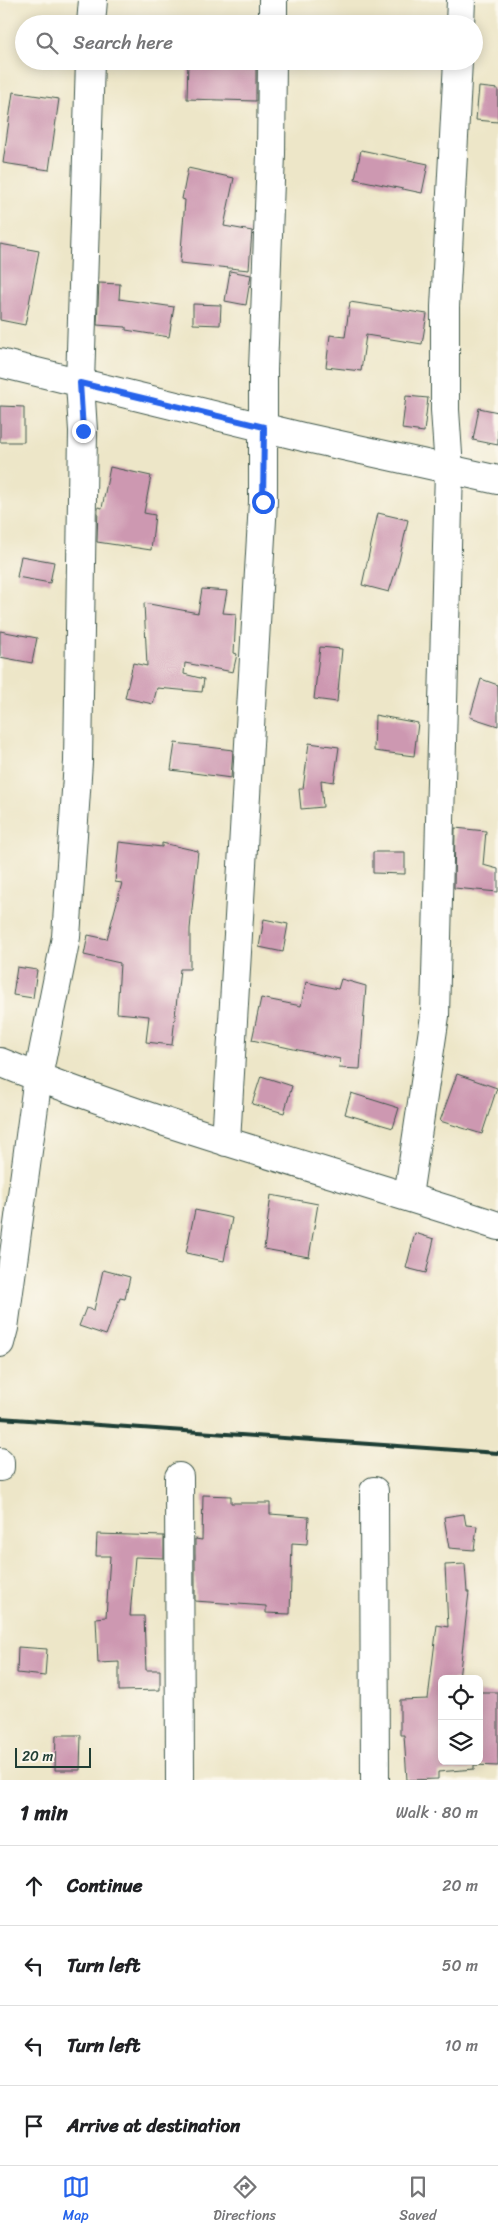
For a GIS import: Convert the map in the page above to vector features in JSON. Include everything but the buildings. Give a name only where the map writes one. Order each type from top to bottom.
[{"type":"street","points":[[92,15],[93,0]]},
{"type":"street","points":[[273,0],[273,15]]},
{"type":"street","points":[[460,15],[461,0]]},
{"type":"street","points":[[0,1342],[2,1339],[38,1078],[66,937],[78,762],[83,431],[80,383],[90,70]]},
{"type":"street","points":[[226,1142],[263,502],[263,370],[272,70]]},
{"type":"street","points":[[408,1196],[435,1016],[449,469],[446,410],[445,307],[458,70]]},
{"type":"street","points":[[0,363],[264,427],[498,480]]},
{"type":"street","points":[[0,1062],[38,1078],[226,1142],[408,1196],[498,1226]]},
{"type":"street","points":[[0,1462],[0,1467]]},
{"type":"street","points":[[179,1477],[180,1780]]},
{"type":"street","points":[[374,1491],[375,1780]]},
{"type":"railway","points":[[0,1418],[498,1453]]},
{"type":"route","points":[[83,431],[80,383],[264,427],[263,502]]}]
